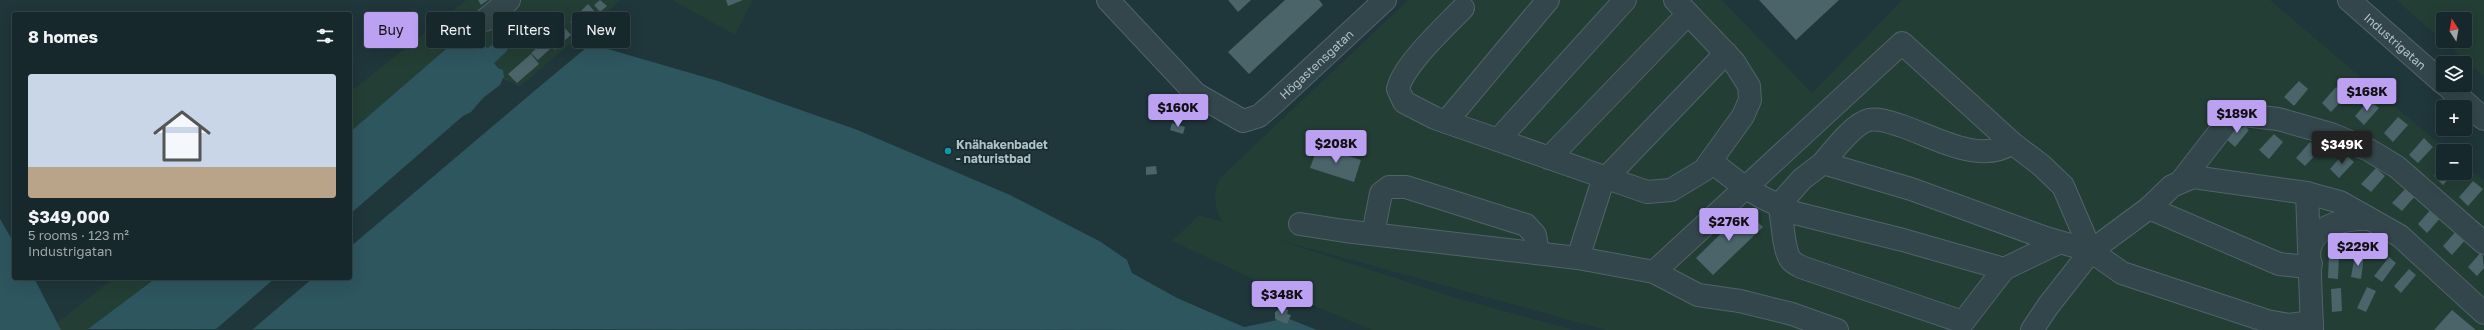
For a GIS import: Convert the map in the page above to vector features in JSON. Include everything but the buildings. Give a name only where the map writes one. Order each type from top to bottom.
[{"type":"street","points":[[485,20],[509,0]]},
{"type":"street","name":"Högastensgatan","points":[[1108,0],[1196,94],[1244,121],[1258,116],[1274,103],[1385,0]]},
{"type":"street","points":[[1446,122],[1548,0]]},
{"type":"street","points":[[1498,140],[1625,0]]},
{"type":"street","name":"Industrigatan","points":[[2349,0],[2436,77]]},
{"type":"street","points":[[1463,8],[1403,76],[1398,88],[1404,102],[1446,122],[1549,158],[1605,177],[1647,192],[1663,192],[1680,186],[1704,170],[1743,116],[1750,100],[1746,79],[1726,53],[1681,7],[1549,158]]},
{"type":"street","points":[[1654,272],[1743,187],[1902,43],[2012,143],[2041,165],[2063,186],[2091,251]]},
{"type":"street","points":[[1578,258],[1605,177],[1726,53]]},
{"type":"street","points":[[2454,92],[2484,119]]},
{"type":"street","points":[[2182,180],[2227,122],[2244,115],[2278,119],[2331,134],[2369,150],[2386,160],[2397,167],[2484,243]]},
{"type":"street","points":[[1779,205],[1802,179],[1823,163],[1850,133],[1869,120],[1879,120],[1896,124],[1971,150],[1992,152],[2012,143]]},
{"type":"street","points":[[1711,161],[1743,187],[1760,198],[1795,213],[1903,240],[2004,269]]},
{"type":"street","points":[[1823,163],[1911,189],[2060,242],[2091,251],[2122,273],[2156,285],[2266,320],[2289,325],[2312,326],[2307,193]]},
{"type":"street","points":[[2032,330],[2048,306],[2091,251],[2149,208],[2172,186],[2182,180],[2193,177],[2209,178],[2307,193],[2340,202],[2400,236],[2484,313]]},
{"type":"street","points":[[1374,234],[1381,193],[1389,187],[1406,187],[1526,225],[1535,235],[1538,253]]},
{"type":"street","points":[[1779,205],[1784,225],[1786,249],[1791,260],[1801,268],[1959,326],[2004,269],[2060,242]]},
{"type":"street","points":[[2149,208],[2279,264],[2298,266],[2310,256],[2312,241],[2317,235],[2335,223],[2357,218],[2369,219]]},
{"type":"street","points":[[1300,224],[1578,258],[1654,272],[1698,294],[1740,301],[1792,314],[1837,330]]},
{"type":"green space","points":[[466,0],[621,0],[607,12],[572,12],[572,42],[521,86],[503,78],[501,69],[498,68],[494,62],[495,48],[564,48],[564,12],[493,12],[493,44],[489,48],[485,46],[485,12],[451,12]]},
{"type":"green space","points":[[672,0],[753,0],[735,35]]},
{"type":"green space","points":[[1408,0],[1722,0],[1812,93],[1902,0],[2270,0],[2440,144],[2436,144],[2436,180],[2472,180],[2472,171],[2484,181],[2484,330],[1606,330],[1275,239],[1460,299],[1574,330],[1372,330],[1283,293],[1172,241],[1199,215],[1223,222],[1218,212],[1215,200],[1217,183],[1220,178]]},
{"type":"green space","points":[[2396,0],[2484,0],[2484,77],[2472,66],[2472,56],[2460,56],[2451,48],[2472,48],[2472,12],[2436,12],[2436,35]]},
{"type":"green space","points":[[426,32],[426,48],[447,48],[352,130],[352,90],[405,48],[418,48],[418,38]]},
{"type":"green space","points":[[111,280],[153,280],[88,329],[90,330],[61,330],[57,323]]},
{"type":"water","points":[[493,44],[493,48],[508,48],[507,51],[494,63],[498,68],[503,70],[504,78],[533,92],[586,48],[604,48],[718,81],[855,129],[1010,195],[1101,242],[1127,260],[1132,273],[1177,298],[1244,327],[1287,318],[1317,330],[88,329],[153,280],[352,280],[352,130],[447,48],[485,48],[485,46],[488,48]]},
{"type":"water","points":[[0,219],[12,240],[12,280],[35,280],[61,330],[0,330]]},
{"type":"pier","points":[[503,78],[533,92],[352,245],[352,212],[463,116],[471,112],[483,98],[500,85]]},
{"type":"pier","points":[[273,280],[311,280],[252,330],[215,330]]},
{"type":"place","name":"Knähakenbadet - naturistbad","points":[[948,151]]}]
